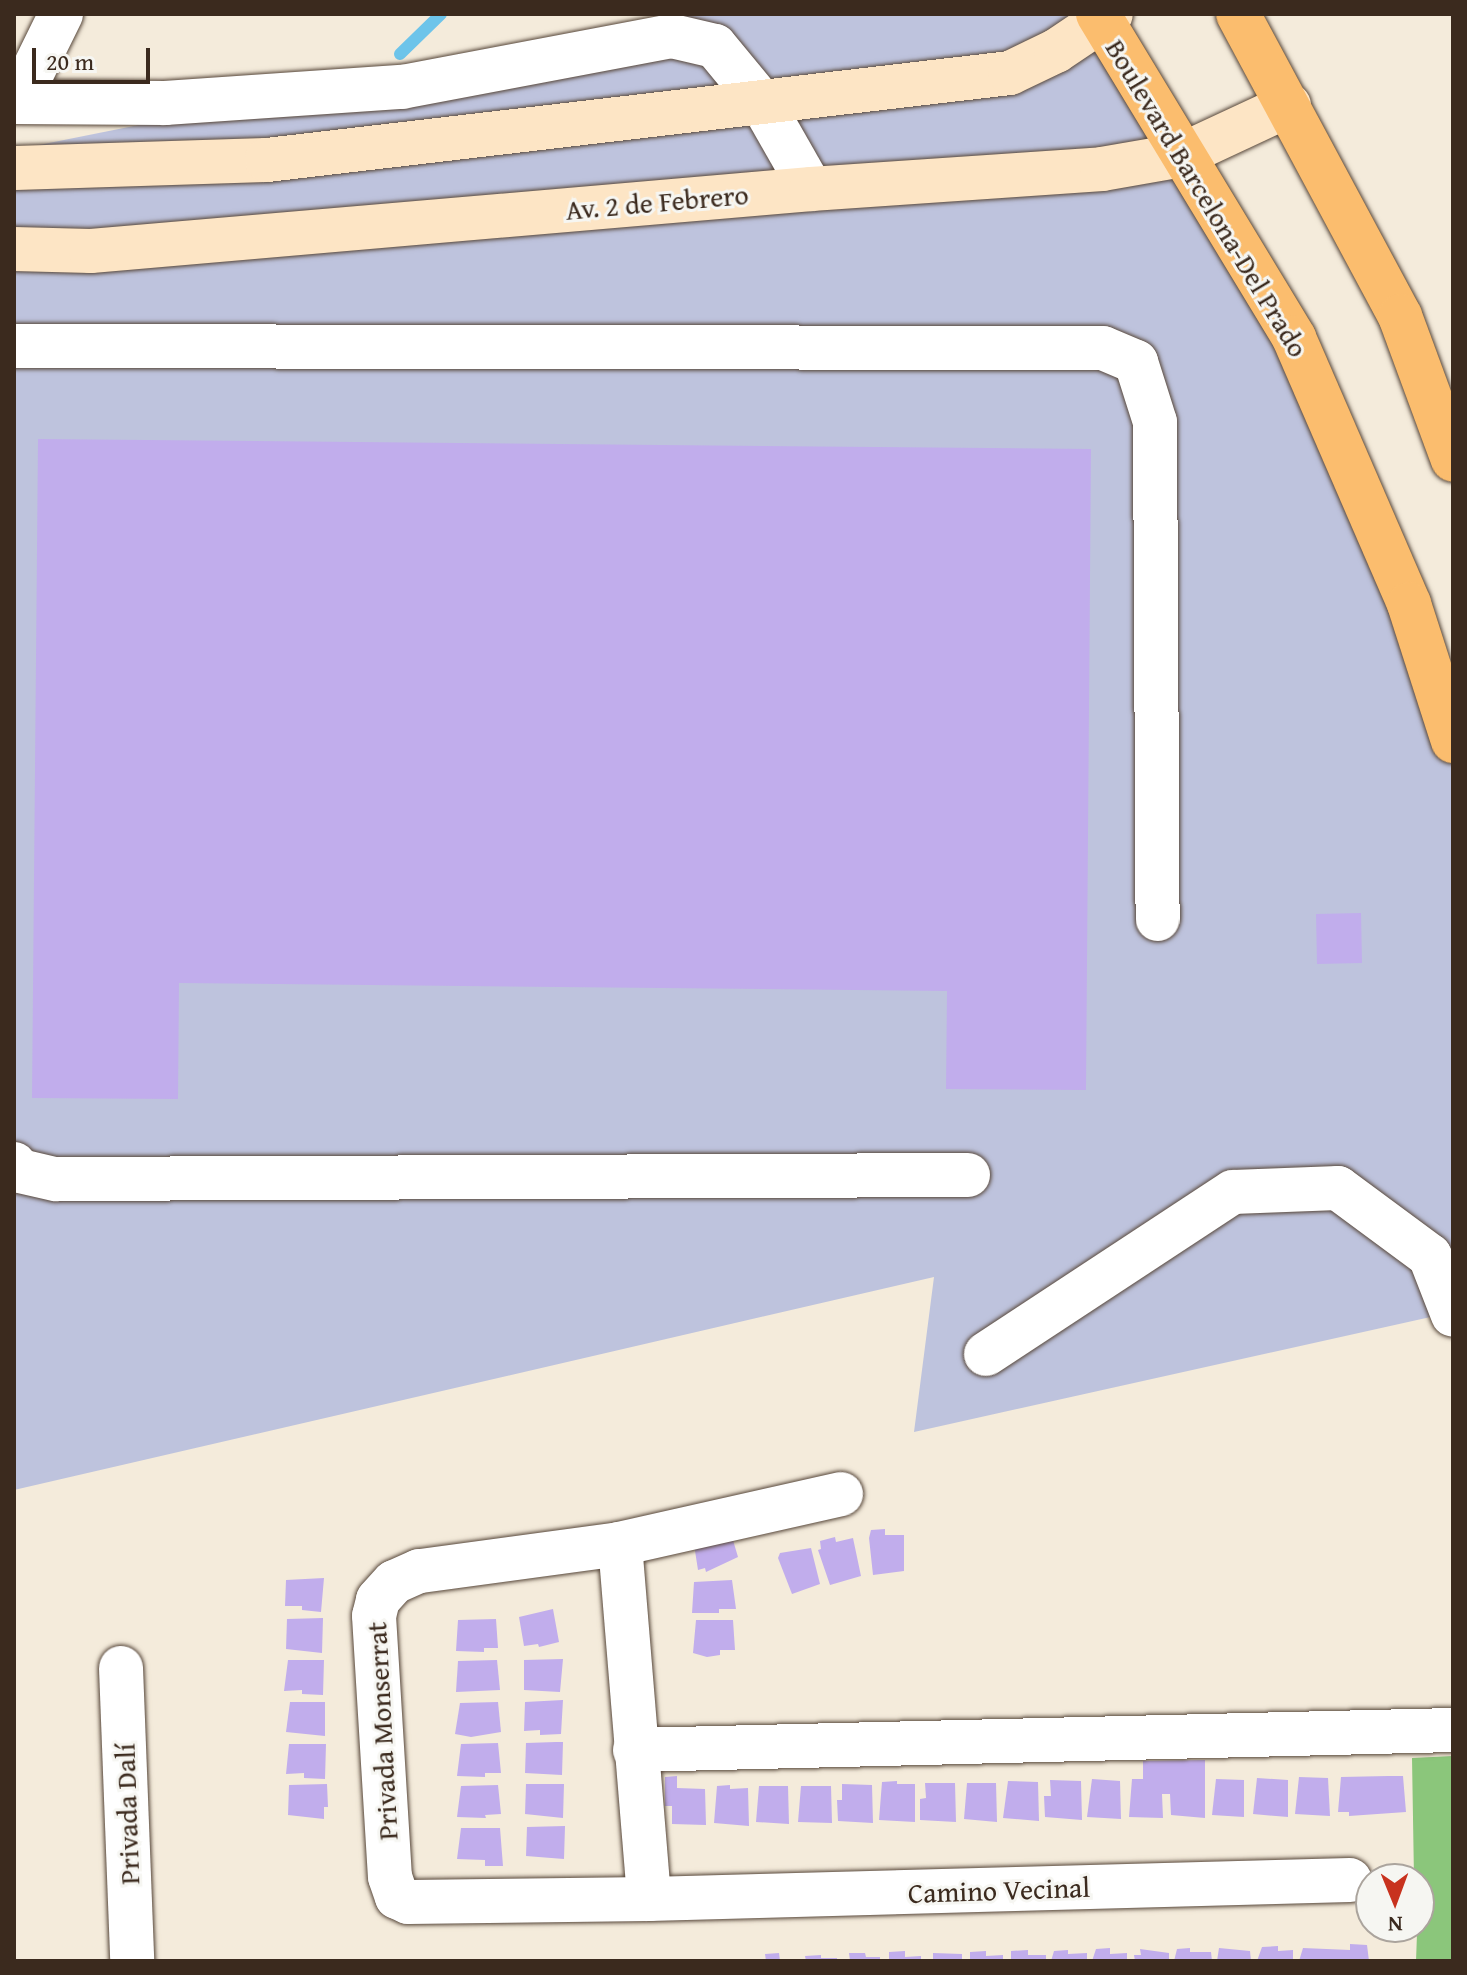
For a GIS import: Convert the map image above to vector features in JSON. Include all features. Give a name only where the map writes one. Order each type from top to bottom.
[{"type":"main road","points":[[1238,14],[1400,316],[1453,460]]},
{"type":"main road","points":[[14,168],[267,160],[1010,73],[1056,51],[1103,16]]},
{"type":"main road","name":"Boulevard Barcelona-Del Prado","points":[[1103,16],[1182,155],[1294,338],[1409,604],[1453,741]]},
{"type":"main road","name":"Av. 2 de Febrero","points":[[14,249],[91,251],[811,189],[1102,169],[1182,155],[1289,105]]},
{"type":"street","points":[[14,83],[31,75],[61,14]]},
{"type":"street","points":[[14,102],[165,103],[402,87],[672,36],[715,46],[762,103],[811,189]]},
{"type":"street","points":[[14,346],[1103,348],[1136,362],[1155,422],[1158,919]]},
{"type":"street","points":[[14,1164],[20,1171],[56,1179],[968,1175]]},
{"type":"street","points":[[986,1354],[1233,1192],[1338,1188],[1430,1256],[1453,1315]]},
{"type":"street","name":"Privada Monserrat","points":[[649,1899],[408,1902],[397,1897],[390,1877],[374,1616],[378,1600],[394,1582],[419,1571],[620,1544],[841,1494]]},
{"type":"street","points":[[620,1544],[649,1899]]},
{"type":"street","name":"Privada Dalí","points":[[121,1668],[132,1961]]},
{"type":"street","points":[[635,1750],[1453,1730]]},
{"type":"street","name":"Camino Vecinal","points":[[649,1899],[1350,1880]]},
{"type":"shaded area","points":[[693,14],[1098,14],[1294,338],[1453,741],[1453,1312],[914,1432],[934,1277],[14,1490],[14,150]]},
{"type":"green space","points":[[1453,1756],[1453,1961],[1416,1961],[1417,1943],[1435,1943],[1435,1863],[1414,1863],[1412,1758]]},
{"type":"building","points":[[38,439],[1091,449],[1086,1090],[946,1089],[947,991],[179,983],[178,1099],[32,1098]]},
{"type":"building","points":[[1361,913],[1362,963],[1317,964],[1316,914]]},
{"type":"building","points":[[885,1529],[885,1535],[904,1535],[904,1571],[873,1575],[871,1530]]},
{"type":"building","points":[[730,1530],[738,1557],[706,1572],[705,1568],[698,1570],[693,1538]]},
{"type":"building","points":[[835,1537],[836,1542],[853,1538],[861,1576],[830,1585],[818,1550],[821,1549],[820,1541]]},
{"type":"building","points":[[811,1548],[820,1584],[792,1594],[778,1558],[780,1553]]},
{"type":"building","points":[[324,1578],[321,1612],[302,1610],[302,1606],[285,1606],[286,1580]]},
{"type":"building","points":[[732,1580],[736,1609],[719,1609],[719,1613],[692,1613],[694,1582]]},
{"type":"building","points":[[553,1609],[559,1642],[539,1647],[538,1644],[524,1646],[519,1617]]},
{"type":"building","points":[[323,1618],[322,1653],[286,1649],[287,1619]]},
{"type":"building","points":[[496,1619],[498,1648],[484,1648],[484,1652],[456,1651],[458,1620]]},
{"type":"building","points":[[696,1620],[733,1620],[735,1650],[720,1650],[720,1655],[707,1657],[693,1653]]},
{"type":"building","points":[[563,1659],[560,1692],[524,1690],[524,1660]]},
{"type":"building","points":[[288,1660],[324,1660],[323,1695],[302,1694],[302,1690],[284,1691]]},
{"type":"building","points":[[497,1660],[500,1690],[456,1692],[458,1661]]},
{"type":"building","points":[[563,1700],[561,1734],[540,1735],[540,1730],[524,1731],[525,1702]]},
{"type":"building","points":[[290,1702],[325,1702],[325,1736],[286,1732]]},
{"type":"building","points":[[498,1702],[501,1732],[471,1737],[455,1734],[460,1703]]},
{"type":"building","points":[[563,1742],[562,1775],[525,1773],[526,1743]]},
{"type":"building","points":[[498,1743],[501,1773],[485,1773],[485,1777],[457,1776],[461,1744]]},
{"type":"building","points":[[289,1744],[326,1744],[325,1779],[304,1778],[304,1773],[286,1774]]},
{"type":"building","points":[[1205,1760],[1205,1818],[1171,1815],[1170,1794],[1162,1794],[1163,1818],[1129,1817],[1132,1779],[1143,1779],[1143,1761]]},
{"type":"building","points":[[677,1776],[677,1788],[705,1789],[706,1825],[672,1824],[672,1806],[665,1806],[665,1777]]},
{"type":"building","points":[[1403,1776],[1406,1812],[1349,1816],[1349,1812],[1338,1812],[1341,1777]]},
{"type":"building","points":[[1299,1777],[1328,1778],[1330,1816],[1295,1814]]},
{"type":"building","points":[[1257,1778],[1288,1780],[1288,1817],[1253,1814]]},
{"type":"building","points":[[1092,1779],[1120,1781],[1121,1819],[1087,1817]]},
{"type":"building","points":[[1216,1779],[1244,1780],[1244,1817],[1212,1815]]},
{"type":"building","points":[[1050,1780],[1081,1781],[1082,1820],[1045,1817],[1044,1796],[1051,1796]]},
{"type":"building","points":[[897,1781],[897,1784],[915,1784],[915,1822],[879,1820],[882,1782]]},
{"type":"building","points":[[1008,1781],[1038,1782],[1039,1821],[1003,1818]]},
{"type":"building","points":[[925,1783],[955,1783],[956,1822],[920,1820],[920,1799],[926,1798]]},
{"type":"building","points":[[967,1783],[996,1783],[997,1822],[964,1819]]},
{"type":"building","points":[[327,1784],[328,1807],[324,1807],[324,1819],[288,1815],[289,1785]]},
{"type":"building","points":[[526,1784],[564,1784],[563,1818],[525,1814]]},
{"type":"building","points":[[842,1784],[872,1785],[873,1823],[838,1821],[837,1800],[842,1800]]},
{"type":"building","points":[[498,1785],[501,1814],[485,1815],[486,1818],[457,1817],[461,1786]]},
{"type":"building","points":[[730,1785],[730,1789],[748,1788],[749,1826],[714,1823],[717,1786]]},
{"type":"building","points":[[759,1786],[788,1786],[789,1824],[756,1822]]},
{"type":"building","points":[[801,1786],[831,1786],[832,1823],[798,1822]]},
{"type":"building","points":[[565,1826],[564,1859],[526,1856],[527,1827]]},
{"type":"building","points":[[461,1828],[500,1828],[503,1866],[485,1866],[485,1860],[457,1859]]},
{"type":"building","points":[[1350,1944],[1367,1945],[1369,1961],[1299,1961],[1303,1948],[1350,1950]]},
{"type":"building","points":[[1278,1946],[1278,1951],[1293,1950],[1293,1961],[1257,1961],[1262,1947]]},
{"type":"building","points":[[1110,1948],[1110,1954],[1127,1953],[1127,1961],[1092,1961],[1096,1949]]},
{"type":"building","points":[[1190,1948],[1190,1952],[1211,1952],[1212,1961],[1174,1961],[1177,1949]]},
{"type":"building","points":[[1219,1948],[1250,1951],[1251,1961],[1217,1961]]},
{"type":"building","points":[[1140,1949],[1169,1953],[1169,1961],[1135,1961],[1134,1955],[1141,1955]]},
{"type":"building","points":[[1028,1950],[1028,1955],[1046,1955],[1046,1961],[1011,1961],[1011,1951]]},
{"type":"building","points":[[1068,1950],[1068,1954],[1087,1953],[1087,1961],[1051,1961],[1054,1951]]},
{"type":"building","points":[[905,1951],[905,1957],[921,1956],[921,1961],[889,1961],[889,1952]]},
{"type":"building","points":[[986,1951],[986,1956],[1003,1955],[1003,1961],[970,1961],[970,1952]]},
{"type":"building","points":[[779,1953],[780,1961],[766,1961],[765,1954]]},
{"type":"building","points":[[849,1953],[865,1953],[866,1957],[880,1957],[880,1961],[850,1961]]},
{"type":"building","points":[[933,1953],[962,1954],[962,1961],[933,1961]]},
{"type":"building","points":[[821,1955],[821,1958],[837,1958],[837,1961],[806,1961],[805,1956]]},
{"type":"waterway","points":[[400,54],[441,14]]}]
